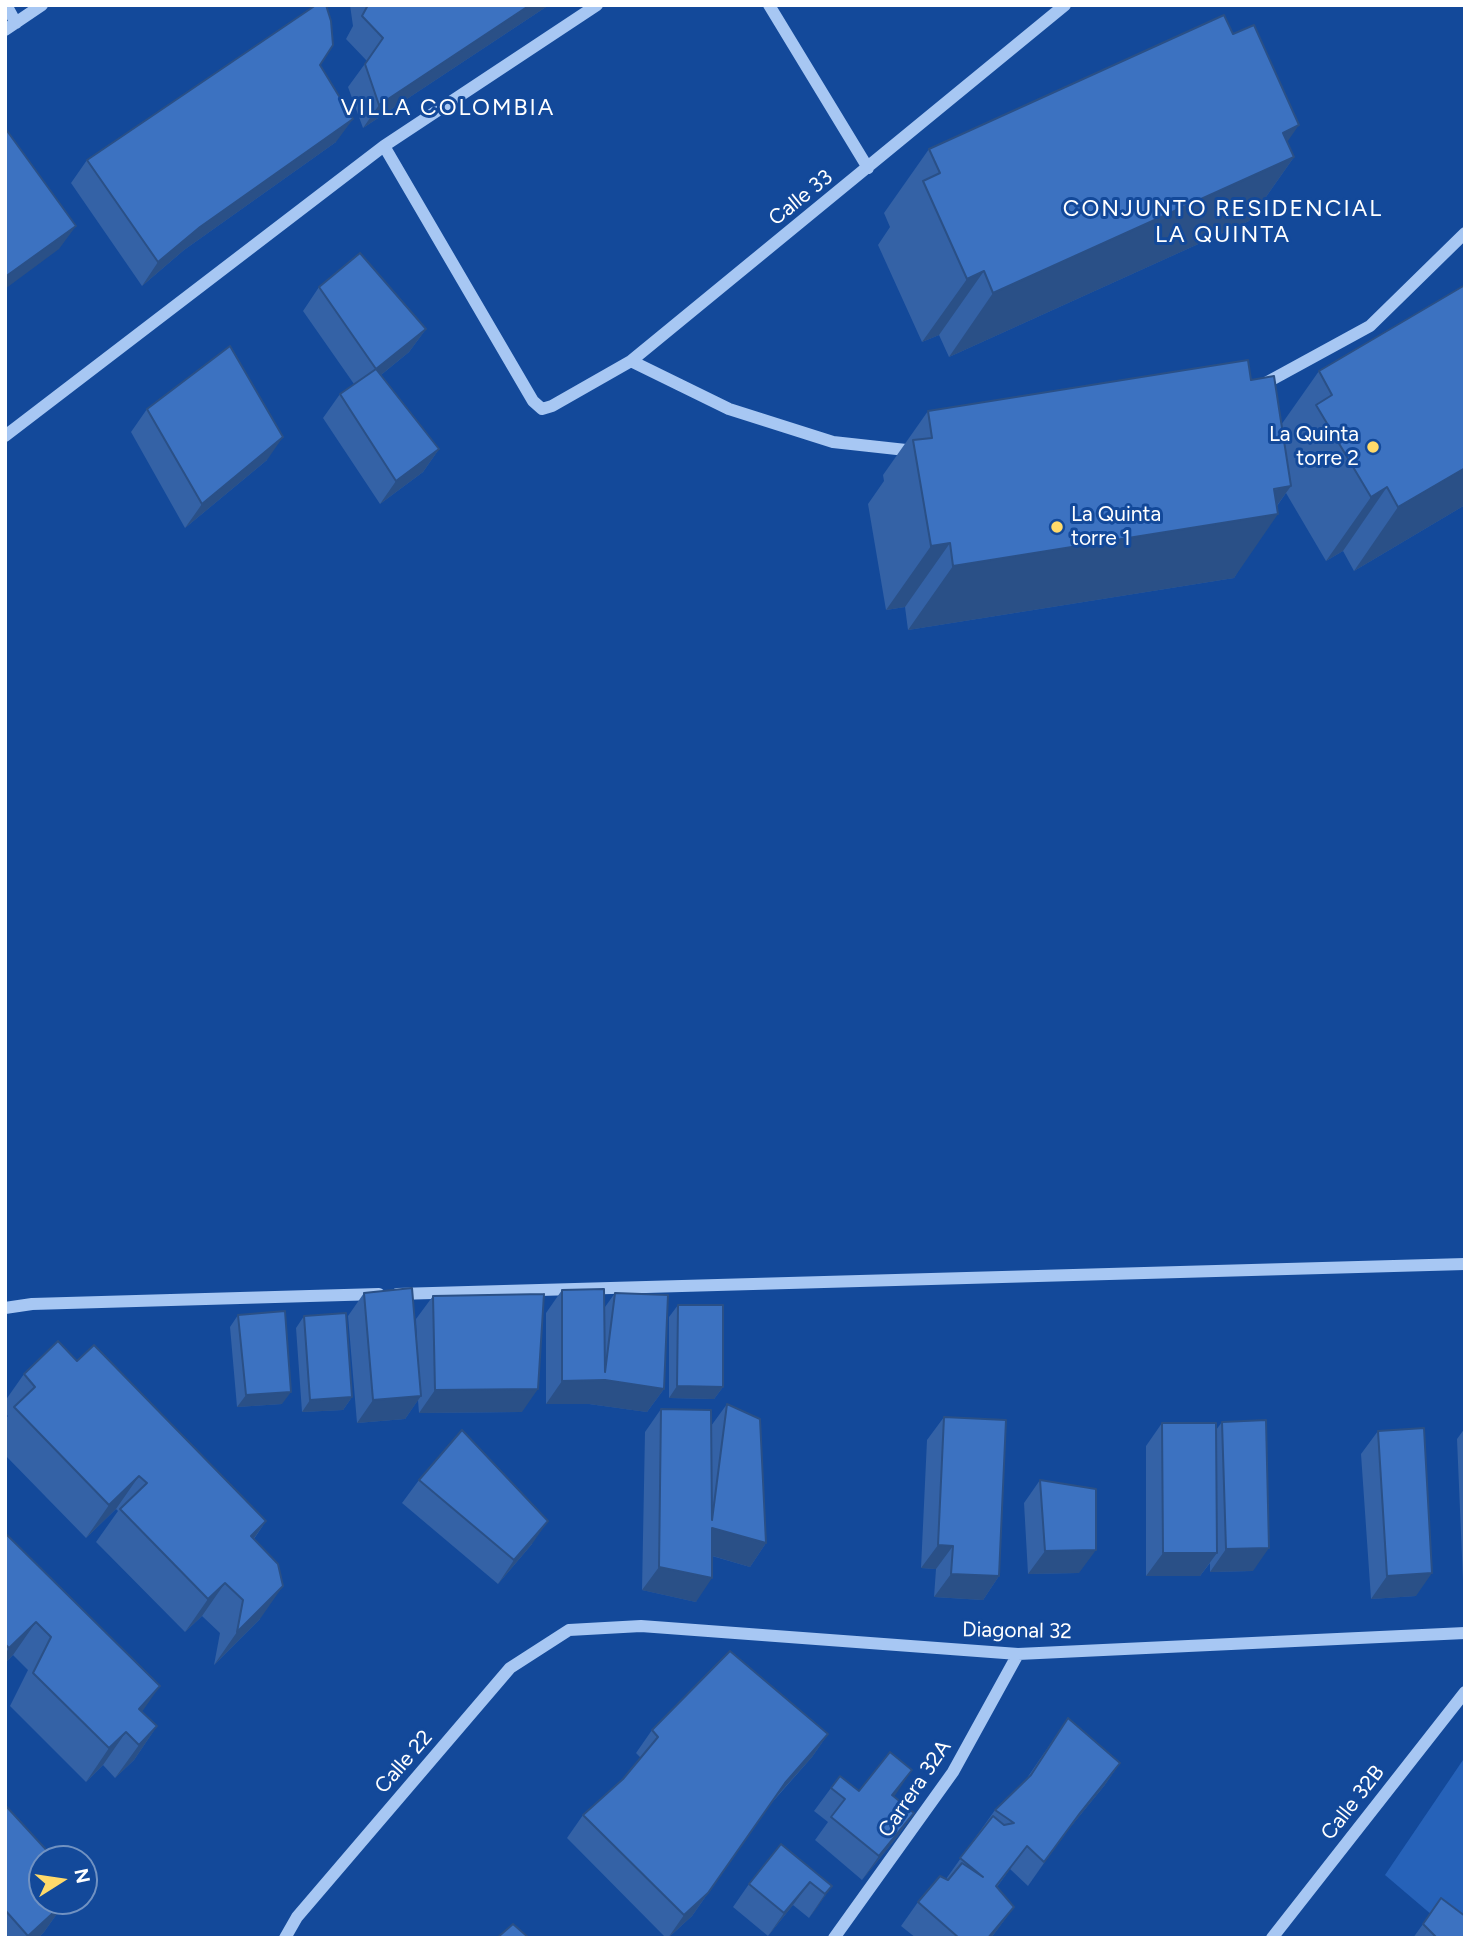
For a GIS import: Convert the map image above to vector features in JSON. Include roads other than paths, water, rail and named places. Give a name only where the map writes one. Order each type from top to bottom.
[{"type":"street","points":[[6,5],[11,26],[42,5]]},
{"type":"street","points":[[5,436],[384,145],[597,5]]},
{"type":"street","points":[[769,5],[869,168]]},
{"type":"street","name":"Calle 33","points":[[384,145],[533,401],[542,409],[552,406],[631,361],[1065,5]]},
{"type":"street","points":[[1251,391],[1370,326],[1465,233]]},
{"type":"street","points":[[631,361],[729,409],[833,442],[927,452]]},
{"type":"street","points":[[5,1308],[60,1303],[1465,1264]]},
{"type":"street","name":"Diagonal 32","points":[[569,1630],[641,1626],[1018,1654],[1465,1633]]},
{"type":"street","name":"Calle 22","points":[[285,1938],[297,1917],[510,1668],[569,1630]]},
{"type":"street","name":"Carrera 32A","points":[[834,1938],[953,1772],[1018,1654]]},
{"type":"street","name":"Calle 32B","points":[[1272,1938],[1465,1692]]},
{"type":"place","name":"La Quinta torre 2","points":[[1373,447]]},
{"type":"place","name":"La Quinta torre 1","points":[[1057,527]]},
{"type":"district","name":"VILLA COLOMBIA","points":[[448,108]]},
{"type":"district","name":"CONJUNTO RESIDENCIAL LA QUINTA","points":[[1223,222]]}]
